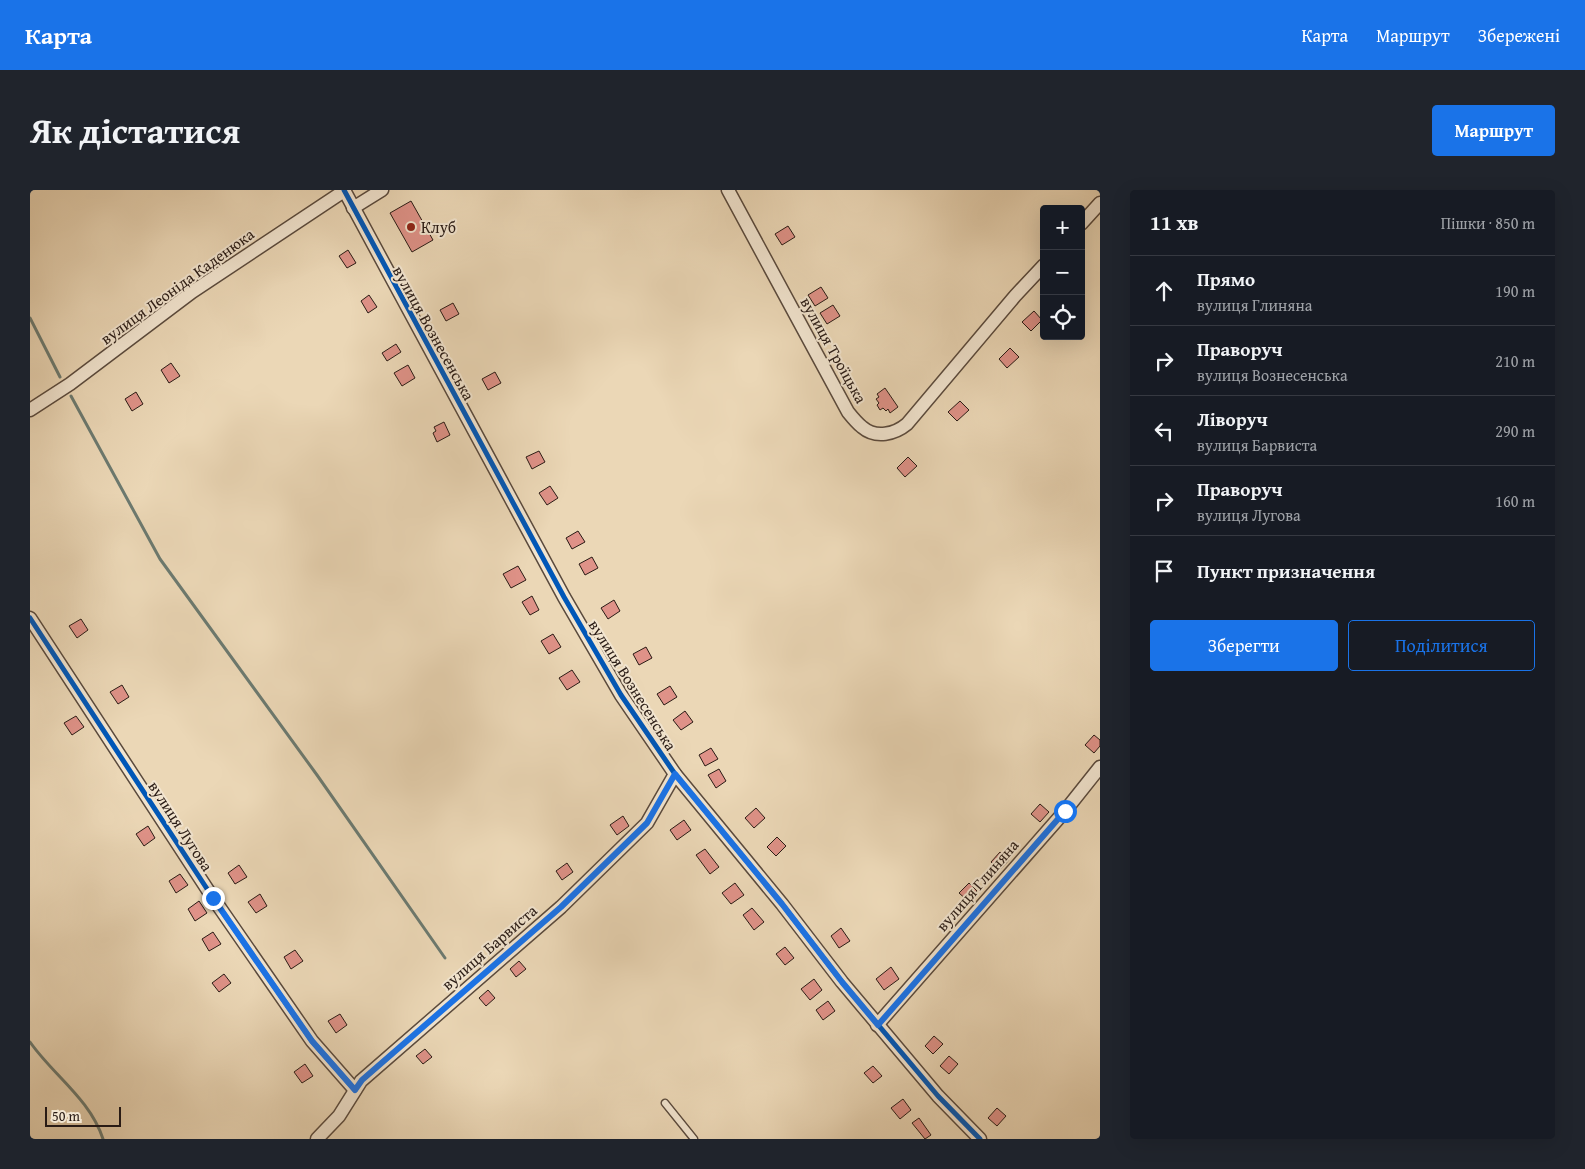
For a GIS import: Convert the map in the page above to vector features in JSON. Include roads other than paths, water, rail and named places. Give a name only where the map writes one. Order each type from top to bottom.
[{"type":"street","points":[[353,208],[382,190]]},
{"type":"street","name":"вулиця Троїцька","points":[[728,190],[848,412],[862,428],[874,433],[885,434],[898,431],[907,424],[1015,296],[1040,269]]},
{"type":"street","name":"вулиця Вознесенська","points":[[344,191],[564,596],[622,695],[675,774],[782,904],[842,982],[938,1096],[980,1139]]},
{"type":"street","name":"вулиця Леоніда Каденюка","points":[[30,410],[70,384],[192,292],[344,191]]},
{"type":"street","points":[[1085,220],[1100,203]]},
{"type":"street","name":"вулиця Лугова","points":[[30,618],[213,898],[312,1041],[355,1090]]},
{"type":"street","name":"вулиця Глиняна","points":[[878,1025],[1065,811],[1100,767]]},
{"type":"street","name":"вулиця Барвиста","points":[[317,1139],[339,1116],[362,1080],[561,907],[647,823],[675,774]]},
{"type":"lane","points":[[665,1103],[694,1139]]},
{"type":"waterway","points":[[30,318],[60,377]]},
{"type":"waterway","points":[[71,396],[160,559],[317,775],[445,958]]},
{"type":"waterway","points":[[30,1042],[80,1099],[97,1125],[103,1139]]},
{"type":"place","name":"Клуб","points":[[411,227]]}]
